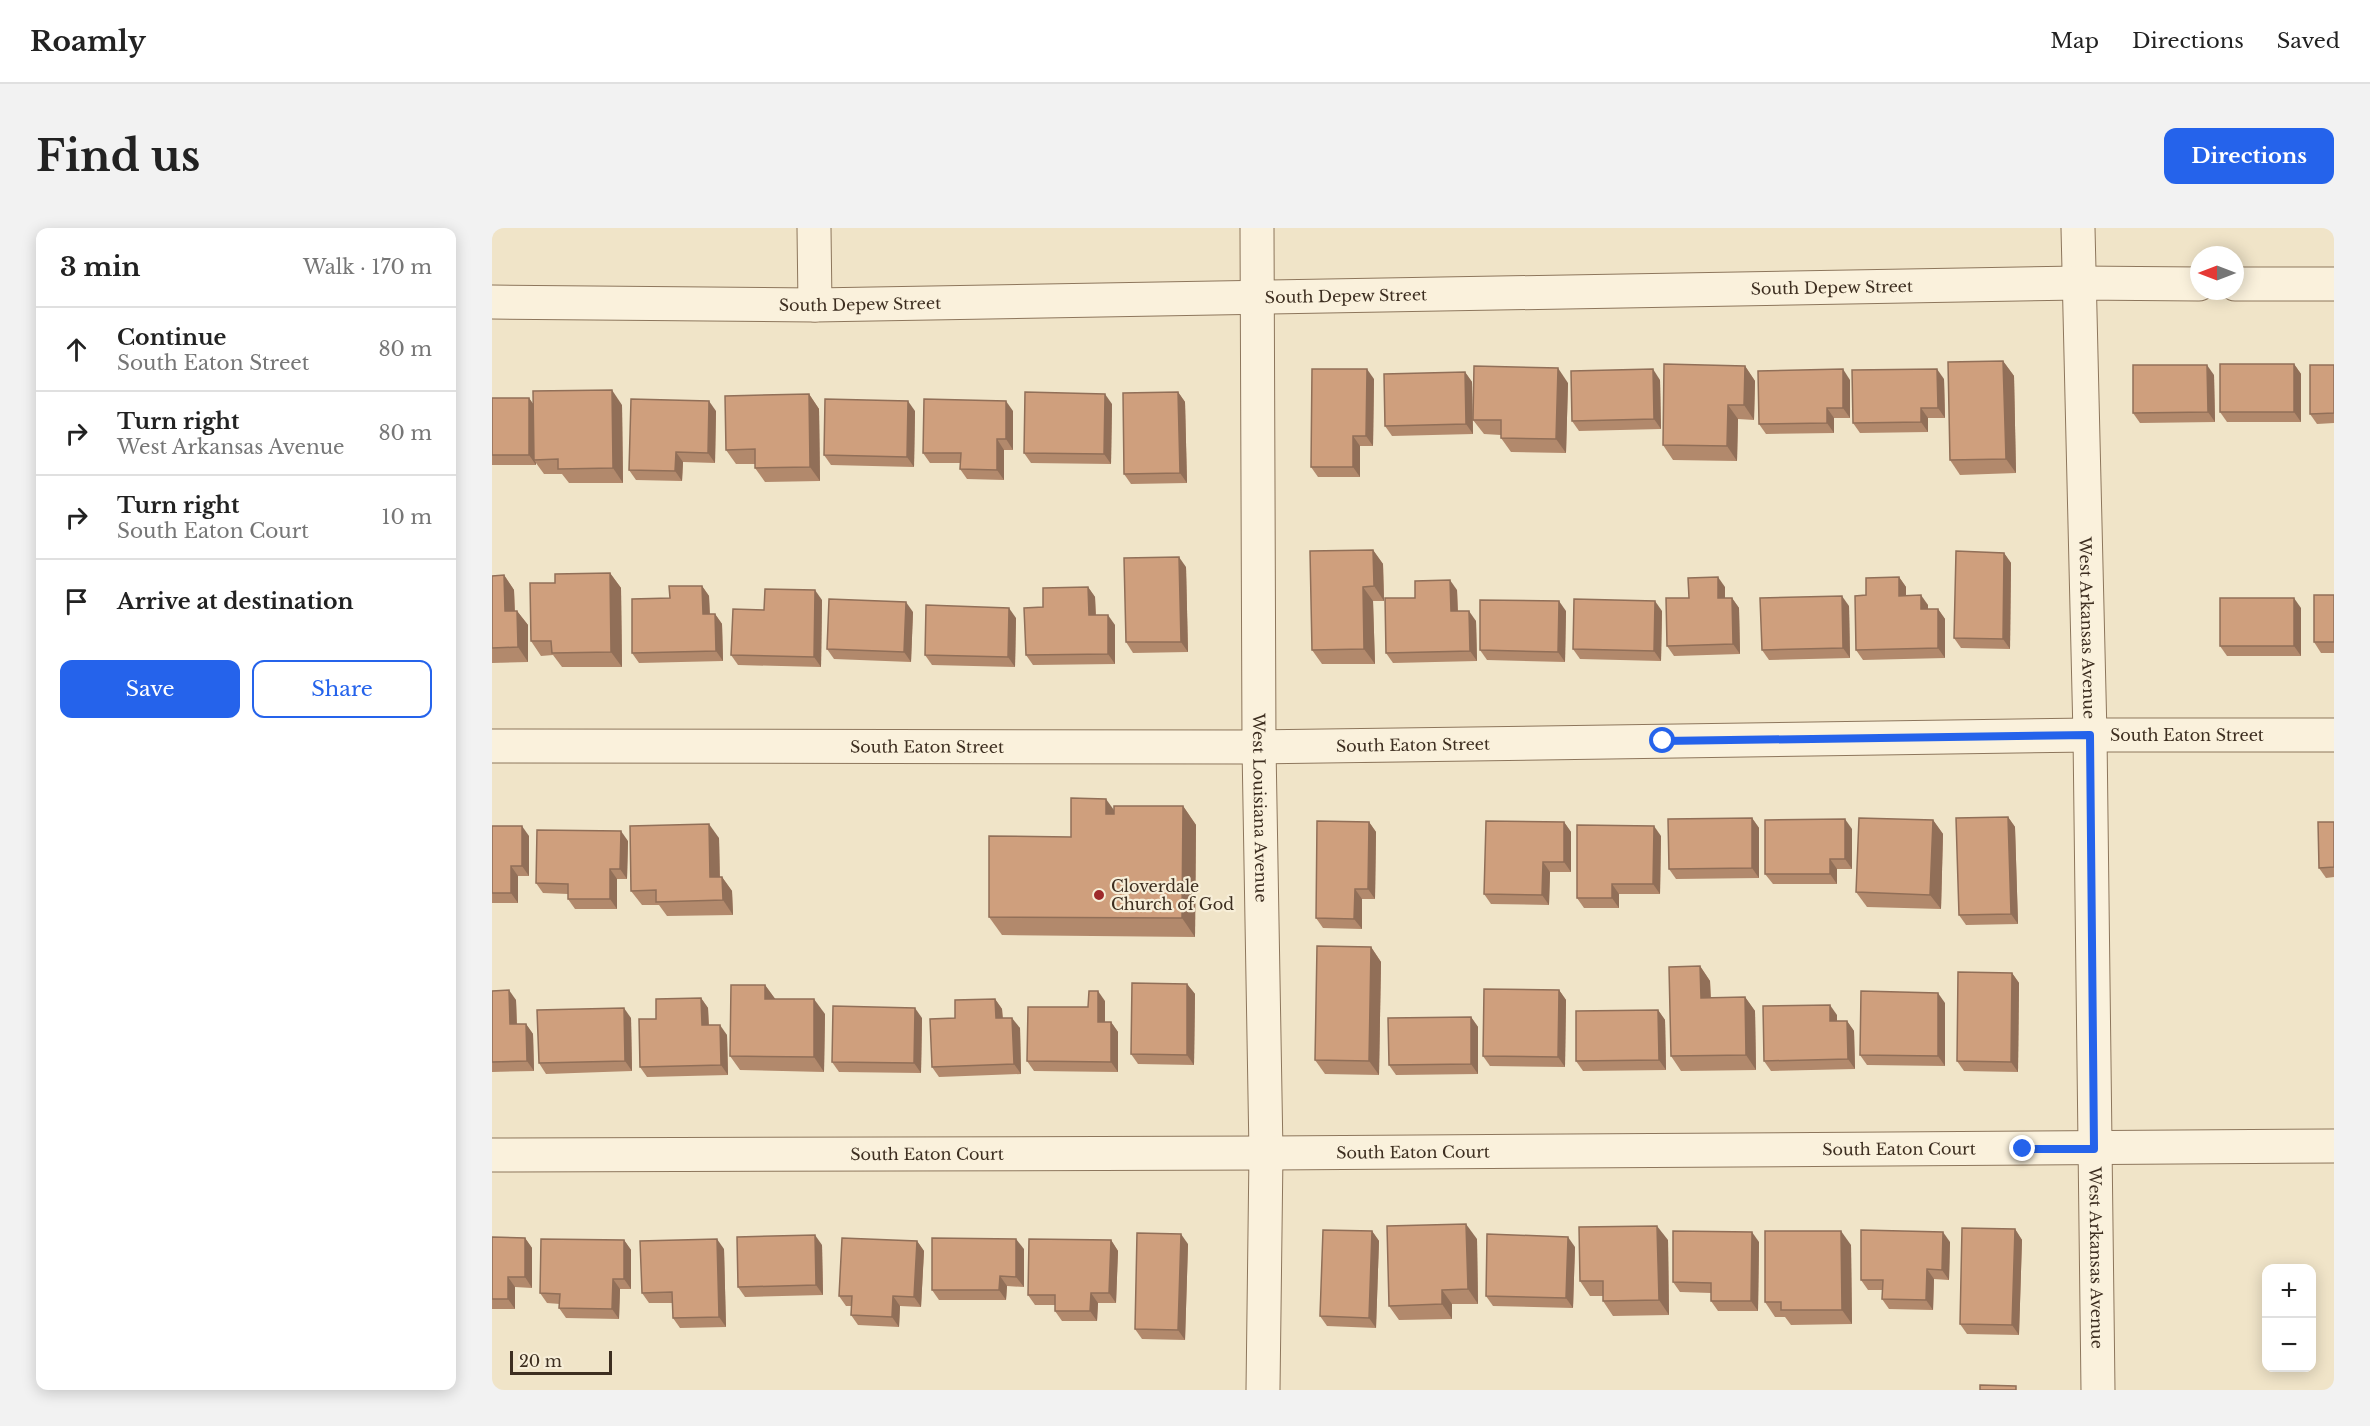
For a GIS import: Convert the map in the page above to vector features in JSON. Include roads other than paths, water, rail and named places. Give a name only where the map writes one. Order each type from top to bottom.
[{"type":"street","points":[[814,228],[815,305]]},
{"type":"street","name":"West Louisiana Avenue","points":[[1257,228],[1259,747],[1266,1153],[1263,1390]]},
{"type":"street","name":"West Arkansas Avenue","points":[[2078,228],[2090,735],[2098,1390]]},
{"type":"street","name":"South Depew Street","points":[[492,302],[815,305],[2190,284]]},
{"type":"street","points":[[2244,284],[2334,284]]},
{"type":"street","name":"South Eaton Street","points":[[492,746],[1259,747],[2090,735],[2334,735]]},
{"type":"street","name":"South Eaton Court","points":[[492,1155],[2094,1149],[2334,1146]]},
{"type":"place","name":"Cloverdale Church of God","points":[[1099,895]]}]
